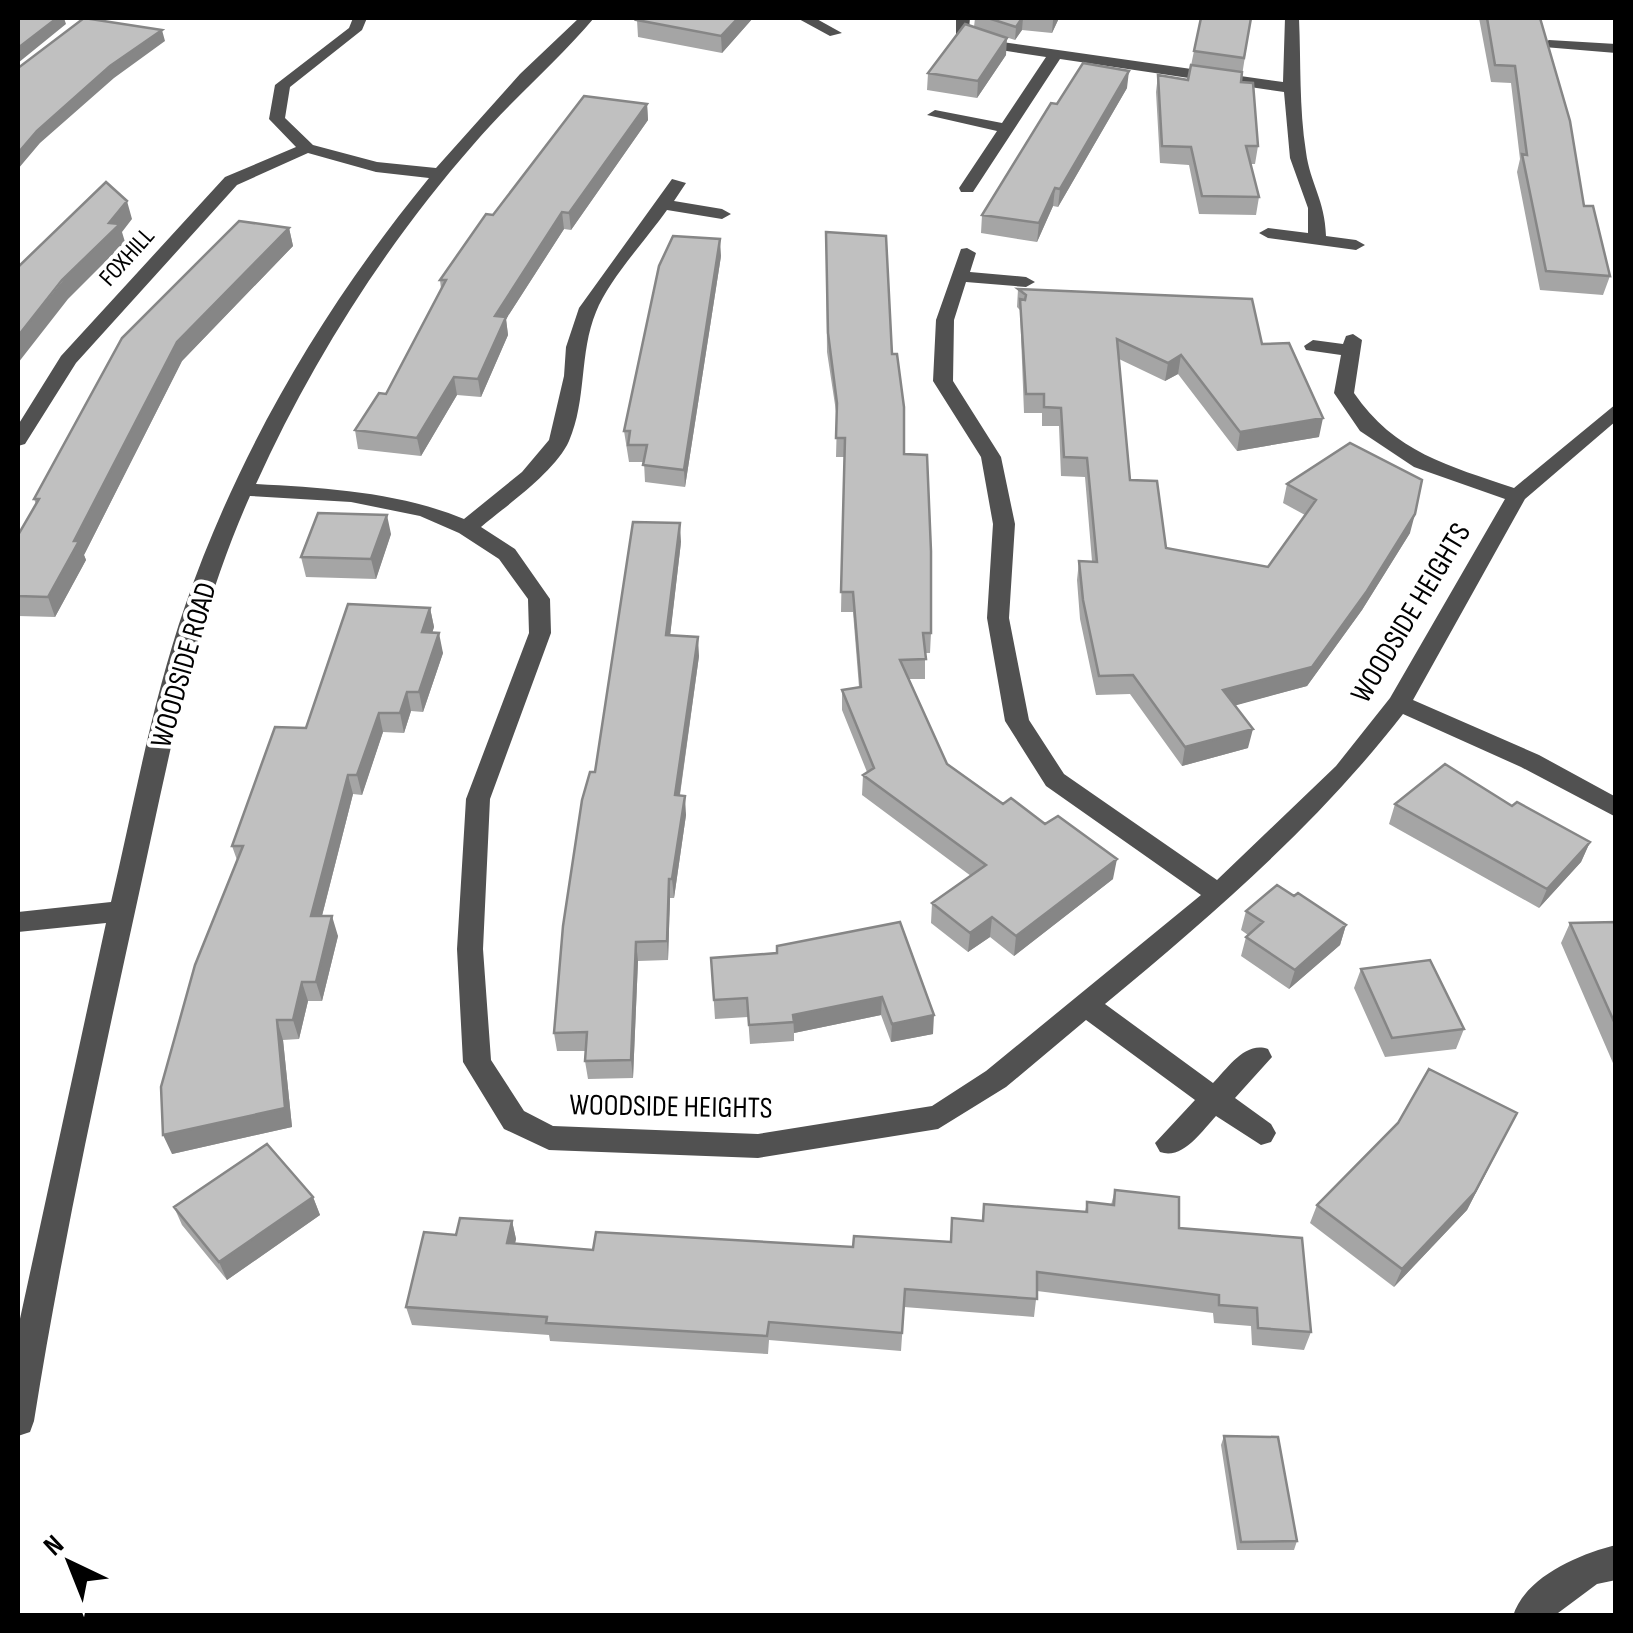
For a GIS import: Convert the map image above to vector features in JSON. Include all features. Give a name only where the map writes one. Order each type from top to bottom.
[{"type":"street","points":[[360,18],[356,30],[284,85],[277,119],[307,148],[376,167],[442,174]]},
{"type":"street","name":"WOODSIDE ROAD","points":[[18,1421],[38,1288],[122,910],[196,608],[242,490],[286,399],[337,316],[442,174],[538,62],[588,18]]},
{"type":"street","points":[[804,18],[836,33]]},
{"type":"street","points":[[963,18],[961,31],[972,38],[1055,55],[1291,88]]},
{"type":"street","points":[[1292,18],[1291,88],[1298,158],[1317,208],[1318,240]]},
{"type":"street","points":[[1549,44],[1616,50]]},
{"type":"street","points":[[967,188],[1055,55]]},
{"type":"street","points":[[935,115],[1006,128]]},
{"type":"street","name":"FOXHILL","points":[[18,440],[68,360],[231,181],[307,148]]},
{"type":"street","points":[[466,528],[529,476],[559,441],[574,376],[574,346],[588,308],[678,183]]},
{"type":"street","points":[[661,204],[722,214]]},
{"type":"street","points":[[1268,233],[1356,245]]},
{"type":"street","points":[[967,253],[944,320],[943,382],[991,456],[1004,524],[998,618],[1017,721],[1054,780],[1219,894]]},
{"type":"street","points":[[959,276],[1026,282]]},
{"type":"street","points":[[1313,346],[1352,346],[1344,393],[1367,427],[1421,463],[1517,496]]},
{"type":"street","name":"WOODSIDE HEIGHTS","points":[[242,490],[350,496],[426,511],[466,528],[507,554],[540,598],[540,634],[478,799],[470,949],[478,1062],[514,1120],[549,1138],[758,1146],[938,1118],[996,1079],[1219,894],[1344,772],[1399,703],[1517,496],[1616,410]]},
{"type":"street","points":[[1399,703],[1530,762],[1616,808]]},
{"type":"street","points":[[18,922],[122,910]]},
{"type":"street","points":[[1085,1005],[1262,1133]]},
{"type":"street","points":[[1170,1143],[1258,1058]]},
{"type":"street","points":[[1531,1616],[1533,1610],[1590,1569],[1616,1562]]},
{"type":"building","points":[[18,18],[57,18],[18,48]]},
{"type":"building","points":[[84,18],[162,30],[110,66],[18,153],[18,68]]},
{"type":"building","points":[[738,18],[721,36],[637,20]]},
{"type":"building","points":[[988,18],[1022,18],[1016,27]]},
{"type":"building","points":[[1201,18],[1251,18],[1244,58],[1194,51]]},
{"type":"building","points":[[1487,18],[1540,18],[1570,121],[1584,206],[1593,206],[1610,276],[1546,271],[1522,154],[1527,155],[1515,66],[1495,65]]},
{"type":"building","points":[[965,24],[1007,38],[978,81],[928,73]]},
{"type":"building","points":[[1083,63],[1129,71],[1060,189],[1055,188],[1039,223],[982,215],[1051,103],[1057,104]]},
{"type":"building","points":[[1191,65],[1242,72],[1241,82],[1253,83],[1258,146],[1246,146],[1259,197],[1202,196],[1191,147],[1162,146],[1158,75],[1188,80]]},
{"type":"building","points":[[584,96],[647,104],[569,213],[562,212],[495,316],[506,317],[478,379],[454,377],[417,438],[355,430],[379,393],[386,394],[446,280],[440,280],[486,214],[493,215]]},
{"type":"building","points":[[106,182],[127,201],[109,223],[120,224],[62,280],[18,336],[18,267]]},
{"type":"building","points":[[239,221],[289,228],[177,342],[48,597],[18,596],[18,535],[122,338]]},
{"type":"building","points":[[826,232],[886,236],[892,354],[897,354],[904,407],[904,454],[927,455],[931,551],[931,633],[923,633],[926,659],[900,660],[947,764],[1003,804],[1011,798],[1045,824],[1058,816],[1117,859],[1016,936],[992,917],[970,933],[932,903],[986,865],[863,775],[874,768],[842,690],[861,687],[853,592],[841,592],[845,438],[836,438]]},
{"type":"building","points":[[673,236],[720,239],[684,470],[643,465],[647,445],[628,445],[630,431],[624,431],[659,266]]},
{"type":"building","points":[[1018,289],[1252,299],[1262,344],[1289,343],[1323,418],[1240,432],[1181,355],[1168,363],[1117,339],[1130,480],[1157,481],[1166,548],[1268,567],[1316,500],[1287,484],[1350,443],[1422,480],[1415,514],[1367,591],[1312,667],[1223,690],[1253,729],[1185,747],[1133,675],[1099,676],[1079,561],[1097,562],[1087,458],[1064,457],[1061,408],[1044,407],[1044,394],[1026,394],[1020,299],[1025,300],[1026,295]]},
{"type":"building","points":[[318,513],[387,515],[371,559],[301,557]]},
{"type":"building","points":[[633,522],[680,523],[666,635],[698,637],[675,795],[685,796],[669,879],[667,941],[636,942],[631,1060],[585,1061],[587,1032],[554,1033],[563,926],[582,800],[590,772],[595,772]]},
{"type":"building","points":[[348,604],[430,608],[422,632],[439,633],[419,692],[407,692],[400,713],[379,713],[357,775],[348,775],[311,916],[332,916],[316,982],[302,982],[293,1020],[277,1020],[285,1108],[163,1135],[161,1087],[195,965],[243,846],[232,846],[275,727],[306,728]]},
{"type":"building","points":[[1445,764],[1512,806],[1517,802],[1590,842],[1547,889],[1395,804]]},
{"type":"building","points":[[1277,885],[1294,896],[1298,893],[1346,925],[1295,970],[1246,937],[1263,922],[1246,911]]},
{"type":"building","points":[[900,922],[934,1015],[892,1024],[882,997],[793,1015],[794,1022],[749,1025],[747,998],[714,1000],[711,958],[777,953],[777,946]]},
{"type":"building","points":[[1616,922],[1616,1026],[1570,923]]},
{"type":"building","points":[[1430,960],[1464,1029],[1392,1038],[1361,969]]},
{"type":"building","points":[[1429,1069],[1517,1113],[1475,1192],[1402,1269],[1317,1205],[1398,1123]]},
{"type":"building","points":[[267,1144],[313,1197],[219,1262],[174,1207]]},
{"type":"building","points":[[1115,1190],[1179,1197],[1179,1228],[1302,1238],[1311,1332],[1258,1328],[1257,1308],[1219,1305],[1219,1295],[1037,1272],[1037,1299],[905,1289],[902,1333],[769,1322],[767,1336],[546,1323],[547,1317],[406,1307],[424,1232],[456,1235],[460,1218],[512,1221],[507,1243],[593,1250],[596,1232],[853,1247],[854,1236],[951,1242],[952,1218],[983,1221],[984,1204],[1087,1212],[1087,1202],[1114,1205]]},
{"type":"building","points":[[1224,1436],[1278,1437],[1297,1541],[1241,1542]]}]
